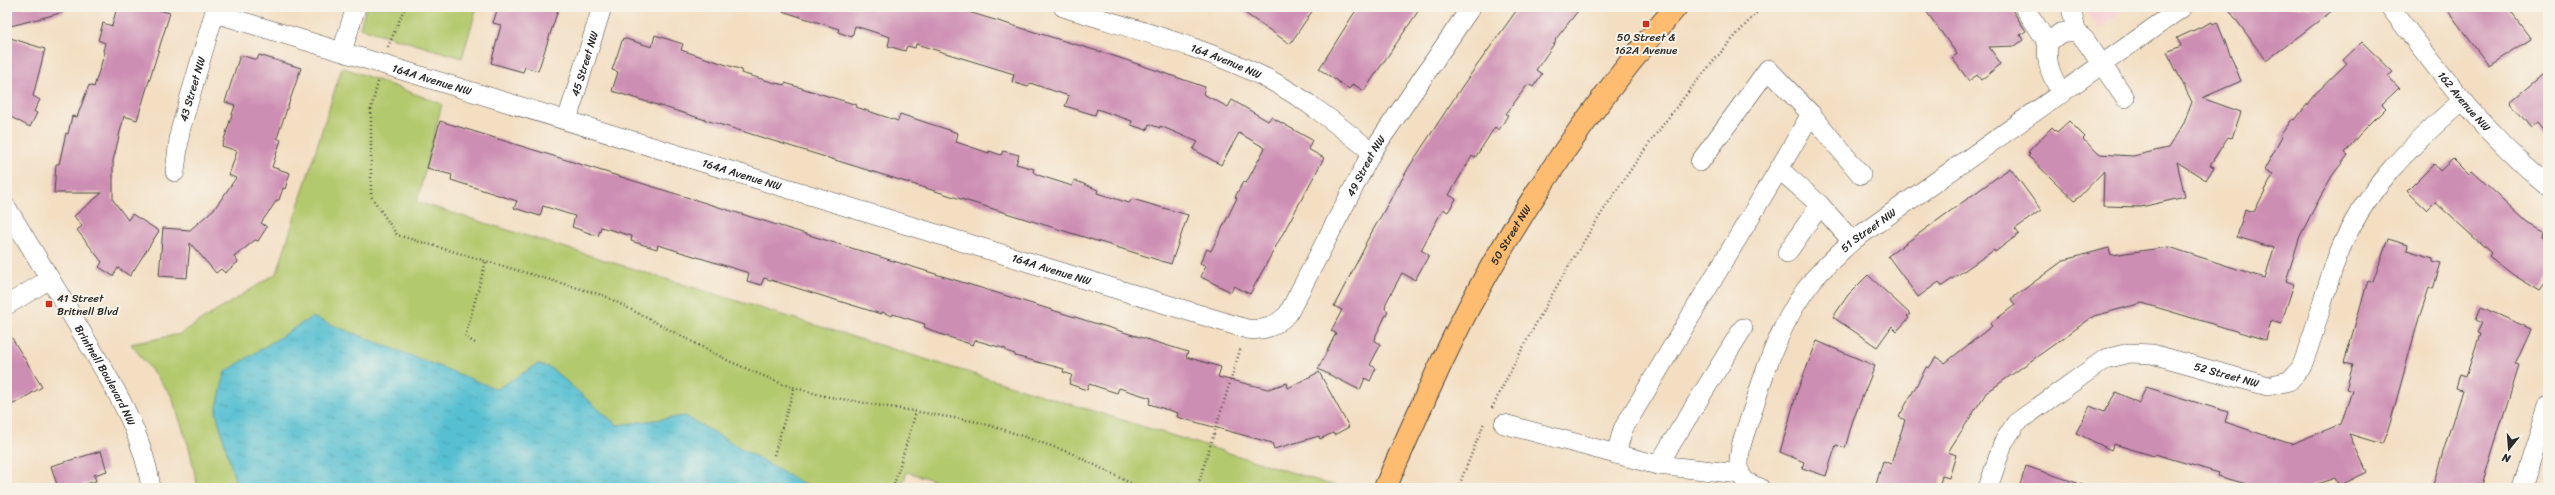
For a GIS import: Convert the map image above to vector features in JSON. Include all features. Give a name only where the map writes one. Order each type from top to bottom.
[{"type":"main road","name":"50 Street NW","points":[[1385,488],[1442,361],[1498,258],[1562,155],[1621,75],[1676,7]]},
{"type":"street","points":[[342,51],[356,7]]},
{"type":"street","name":"45 Street NW","points":[[567,120],[602,7]]},
{"type":"street","name":"164 Avenue NW","points":[[1063,7],[1225,60],[1271,81],[1347,132],[1372,152]]},
{"type":"street","name":"49 Street NW","points":[[1269,329],[1288,314],[1372,152],[1471,7]]},
{"type":"street","points":[[2024,7],[2048,43],[2047,64],[2052,77],[2062,94]]},
{"type":"street","points":[[2071,7],[2076,31],[2085,40],[2125,98]]},
{"type":"street","name":"51 Street NW","points":[[1740,474],[1738,464],[1742,444],[1760,388],[1785,325],[1812,281],[1852,241],[2102,66],[2183,7]]},
{"type":"street","name":"162 Avenue NW","points":[[2390,7],[2462,101],[2504,147],[2548,186]]},
{"type":"street","name":"164A Avenue NW","points":[[215,10],[382,64],[1247,330],[1269,329]]},
{"type":"street","name":"43 Street NW","points":[[175,172],[180,131],[215,10]]},
{"type":"street","points":[[2048,43],[2060,33],[2076,31]]},
{"type":"street","points":[[1700,162],[1768,69],[1811,114],[1861,175]]},
{"type":"street","name":"52 Street NW","points":[[1988,488],[2003,443],[2016,423],[2105,359],[2129,353],[2152,354],[2268,386],[2289,381],[2301,368],[2338,254],[2367,200],[2400,157],[2462,101]]},
{"type":"street","points":[[1616,454],[1623,429],[1811,114]]},
{"type":"street","points":[[1779,169],[1820,205],[1852,241]]},
{"type":"street","points":[[1787,253],[1820,205]]},
{"type":"street","name":"Brintnell Boulevard NW","points":[[7,208],[111,381],[133,425],[149,475],[151,488]]},
{"type":"street","points":[[7,304],[50,279]]},
{"type":"street","points":[[1658,465],[1743,328]]},
{"type":"street","points":[[2522,488],[2548,406]]},
{"type":"street","points":[[1496,420],[1658,465],[1740,474],[1746,482],[1760,488]]},
{"type":"path","points":[[405,7],[382,64],[371,110],[371,196],[397,235],[605,296],[729,361],[794,388],[846,400],[978,422],[1071,453],[1140,488]]},
{"type":"path","points":[[1496,420],[1519,352],[1618,188],[1688,92],[1762,7]]},
{"type":"path","points":[[475,343],[465,337],[486,261]]},
{"type":"path","points":[[1198,488],[1247,330]]},
{"type":"path","points":[[774,455],[794,388]]},
{"type":"path","points":[[893,488],[916,412]]},
{"type":"path","points":[[1458,488],[1485,422]]},
{"type":"shaded area","points":[[2084,7],[2128,7],[2099,29]]},
{"type":"green space","points":[[366,7],[477,7],[462,58],[360,28]]},
{"type":"green space","points":[[342,67],[442,104],[417,202],[1342,488],[960,488],[907,472],[901,488],[198,488],[189,447],[171,395],[131,344],[180,334],[277,273]]},
{"type":"water","points":[[312,317],[497,389],[538,364],[551,368],[617,425],[685,416],[810,488],[237,488],[216,412],[225,372]]},
{"type":"building","points":[[7,7],[63,7],[64,12],[7,27]]},
{"type":"building","points":[[117,7],[149,7],[170,13],[137,120],[124,116],[113,161],[113,200],[128,220],[132,214],[159,231],[130,276],[118,268],[113,276],[99,267],[102,262],[77,230],[82,226],[74,216],[102,193],[54,193],[56,164],[59,164],[66,133],[68,134],[72,116],[77,117],[89,85],[94,87],[105,52],[103,51],[105,43],[98,40],[103,23],[112,26]]},
{"type":"building","points":[[498,7],[559,7],[538,71],[525,67],[523,72],[491,63],[501,25],[493,23]]},
{"type":"building","points":[[782,7],[952,7],[1117,57],[1205,87],[1203,94],[1228,107],[1232,100],[1268,121],[1271,117],[1312,140],[1308,149],[1324,158],[1250,294],[1234,286],[1231,292],[1201,277],[1206,266],[1200,263],[1207,249],[1211,251],[1237,198],[1235,197],[1243,182],[1246,183],[1265,148],[1239,133],[1221,165],[1193,149],[1198,142],[1160,126],[1160,128],[1149,124],[1147,130],[1131,125],[1132,121],[1097,109],[1095,115],[1065,106],[1069,96],[1030,83],[1028,87],[1012,82],[1014,74],[916,44],[915,48],[907,46],[905,51],[888,46],[890,37],[855,26],[852,37],[838,32],[839,29],[782,11]]},
{"type":"building","points":[[1236,7],[1315,7],[1290,44]]},
{"type":"building","points":[[1358,7],[1421,7],[1364,91],[1353,84],[1349,89],[1319,69]]},
{"type":"building","points":[[1519,7],[1581,7],[1555,40],[1556,41],[1536,70],[1542,74],[1533,87],[1528,84],[1506,114],[1508,115],[1499,130],[1495,127],[1475,158],[1472,156],[1449,195],[1456,199],[1448,212],[1443,209],[1421,250],[1429,255],[1415,280],[1402,273],[1386,303],[1385,309],[1388,311],[1376,335],[1375,341],[1381,344],[1370,365],[1376,368],[1370,381],[1365,378],[1360,390],[1318,369],[1336,333],[1331,331],[1342,310],[1334,306],[1366,245],[1365,244],[1409,167],[1463,85]]},
{"type":"building","points":[[1923,7],[2010,7],[2026,31],[2020,35],[2023,40],[2015,46],[1989,47],[2001,64],[1981,80],[1977,75],[1969,81],[1952,58],[1957,54]]},
{"type":"building","points":[[2227,7],[2337,7],[2266,61]]},
{"type":"building","points":[[2445,7],[2507,7],[2531,39],[2489,66]]},
{"type":"building","points":[[2212,22],[2213,24],[2217,22],[2241,81],[2202,98],[2241,112],[2232,138],[2228,137],[2210,165],[2214,167],[2206,180],[2177,162],[2185,197],[2141,207],[2103,206],[2104,171],[2075,201],[2028,156],[2030,154],[2028,152],[2052,127],[2057,132],[2069,121],[2085,137],[2083,139],[2099,154],[2133,156],[2168,148],[2184,123],[2192,102],[2167,52],[2181,46],[2177,38]]},
{"type":"building","points":[[655,35],[683,44],[681,50],[742,70],[741,73],[775,83],[785,85],[785,83],[857,105],[856,107],[898,121],[900,114],[958,133],[956,142],[989,153],[989,151],[1001,155],[1003,151],[1019,155],[1016,164],[1034,169],[1033,172],[1038,175],[1072,186],[1074,180],[1098,190],[1097,193],[1129,203],[1132,199],[1188,215],[1171,264],[612,91],[618,72],[612,70],[623,38],[652,47]]},
{"type":"building","points":[[7,37],[45,49],[33,96],[40,100],[34,111],[37,113],[30,127],[7,115]]},
{"type":"building","points":[[2362,42],[2393,72],[2388,76],[2399,88],[2382,104],[2386,108],[2359,135],[2345,153],[2348,155],[2332,176],[2317,203],[2300,236],[2286,281],[2294,284],[2281,324],[2271,321],[2266,340],[2142,303],[2094,316],[1986,393],[1948,452],[1956,455],[1949,478],[1942,476],[1939,488],[1875,488],[1883,461],[1891,464],[1905,420],[1899,417],[1927,366],[1929,368],[1936,357],[1945,363],[1992,326],[1990,324],[2015,305],[2011,299],[2064,260],[2109,248],[2111,255],[2169,247],[2265,278],[2274,248],[2237,237],[2245,209],[2254,212],[2273,175],[2264,170],[2282,137],[2280,136],[2293,118],[2295,120],[2315,94],[2347,63],[2343,60]]},
{"type":"building","points":[[240,55],[257,60],[259,55],[301,68],[277,138],[281,140],[272,167],[290,173],[285,189],[283,188],[279,200],[277,200],[261,223],[267,227],[258,241],[255,240],[234,257],[238,262],[225,273],[221,269],[216,273],[190,243],[187,278],[159,276],[163,228],[190,230],[215,208],[236,178],[229,175],[237,151],[222,146],[235,105],[225,102]]},
{"type":"building","points":[[2548,70],[2548,134],[2538,122],[2531,128],[2510,102]]},
{"type":"building","points":[[440,121],[1188,352],[1186,357],[1221,367],[1218,377],[1268,389],[1287,383],[1288,388],[1319,372],[1349,427],[1334,435],[1333,433],[1320,439],[1319,436],[1274,449],[1272,443],[1177,417],[1178,413],[1149,404],[1151,398],[1119,388],[1117,393],[1089,384],[1087,390],[1069,384],[1072,375],[1063,372],[1064,369],[1015,356],[1015,354],[1006,351],[1006,349],[975,340],[973,345],[924,327],[925,324],[893,314],[892,316],[882,312],[881,314],[764,278],[761,285],[747,281],[749,273],[658,245],[657,249],[631,241],[632,236],[601,227],[598,236],[572,227],[575,216],[543,206],[540,216],[514,208],[517,201],[451,180],[452,175],[427,168]]},
{"type":"building","points":[[2453,159],[2469,175],[2472,171],[2527,222],[2543,231],[2542,237],[2548,241],[2548,280],[2540,291],[2512,274],[2489,256],[2491,253],[2435,202],[2427,210],[2407,191],[2434,164],[2440,171]]},
{"type":"building","points":[[2010,168],[2041,210],[2015,229],[2019,234],[1995,252],[1994,250],[1942,286],[1939,282],[1918,297],[1888,256]]},
{"type":"building","points":[[2388,239],[2408,245],[2407,250],[2433,258],[2433,261],[2441,263],[2433,289],[2429,288],[2419,318],[2389,427],[2382,444],[2349,434],[2367,472],[2339,486],[2335,478],[2305,488],[2249,488],[2250,485],[2218,476],[2219,473],[2155,454],[2154,456],[2114,444],[2111,450],[2076,433],[2090,406],[2104,412],[2116,392],[2139,403],[2146,387],[2228,412],[2225,422],[2291,444],[2341,424],[2352,391],[2346,389],[2353,365],[2344,363],[2368,280],[2373,282]]},
{"type":"building","points":[[1868,275],[1910,314],[1907,316],[1909,318],[1897,331],[1892,326],[1877,347],[1833,317],[1848,295]]},
{"type":"building","points":[[2481,307],[2531,329],[2515,364],[2519,365],[2481,488],[2432,488],[2462,390],[2456,388],[2460,374],[2466,376],[2480,334],[2477,333],[2482,323],[2476,320]]},
{"type":"building","points":[[7,330],[42,387],[7,408]]},
{"type":"building","points":[[1817,341],[1875,366],[1853,420],[1845,448],[1836,445],[1826,476],[1802,468],[1804,462],[1780,452],[1797,392]]},
{"type":"building","points":[[101,451],[107,471],[94,475],[96,481],[74,488],[58,488],[51,466]]},
{"type":"building","points":[[2026,466],[2083,485],[2083,488],[2019,488]]},
{"type":"place","name":"50 Street & 162A Avenue","points":[[1646,24]]},
{"type":"place","name":"41 Street Britnell Blvd","points":[[49,304]]}]
